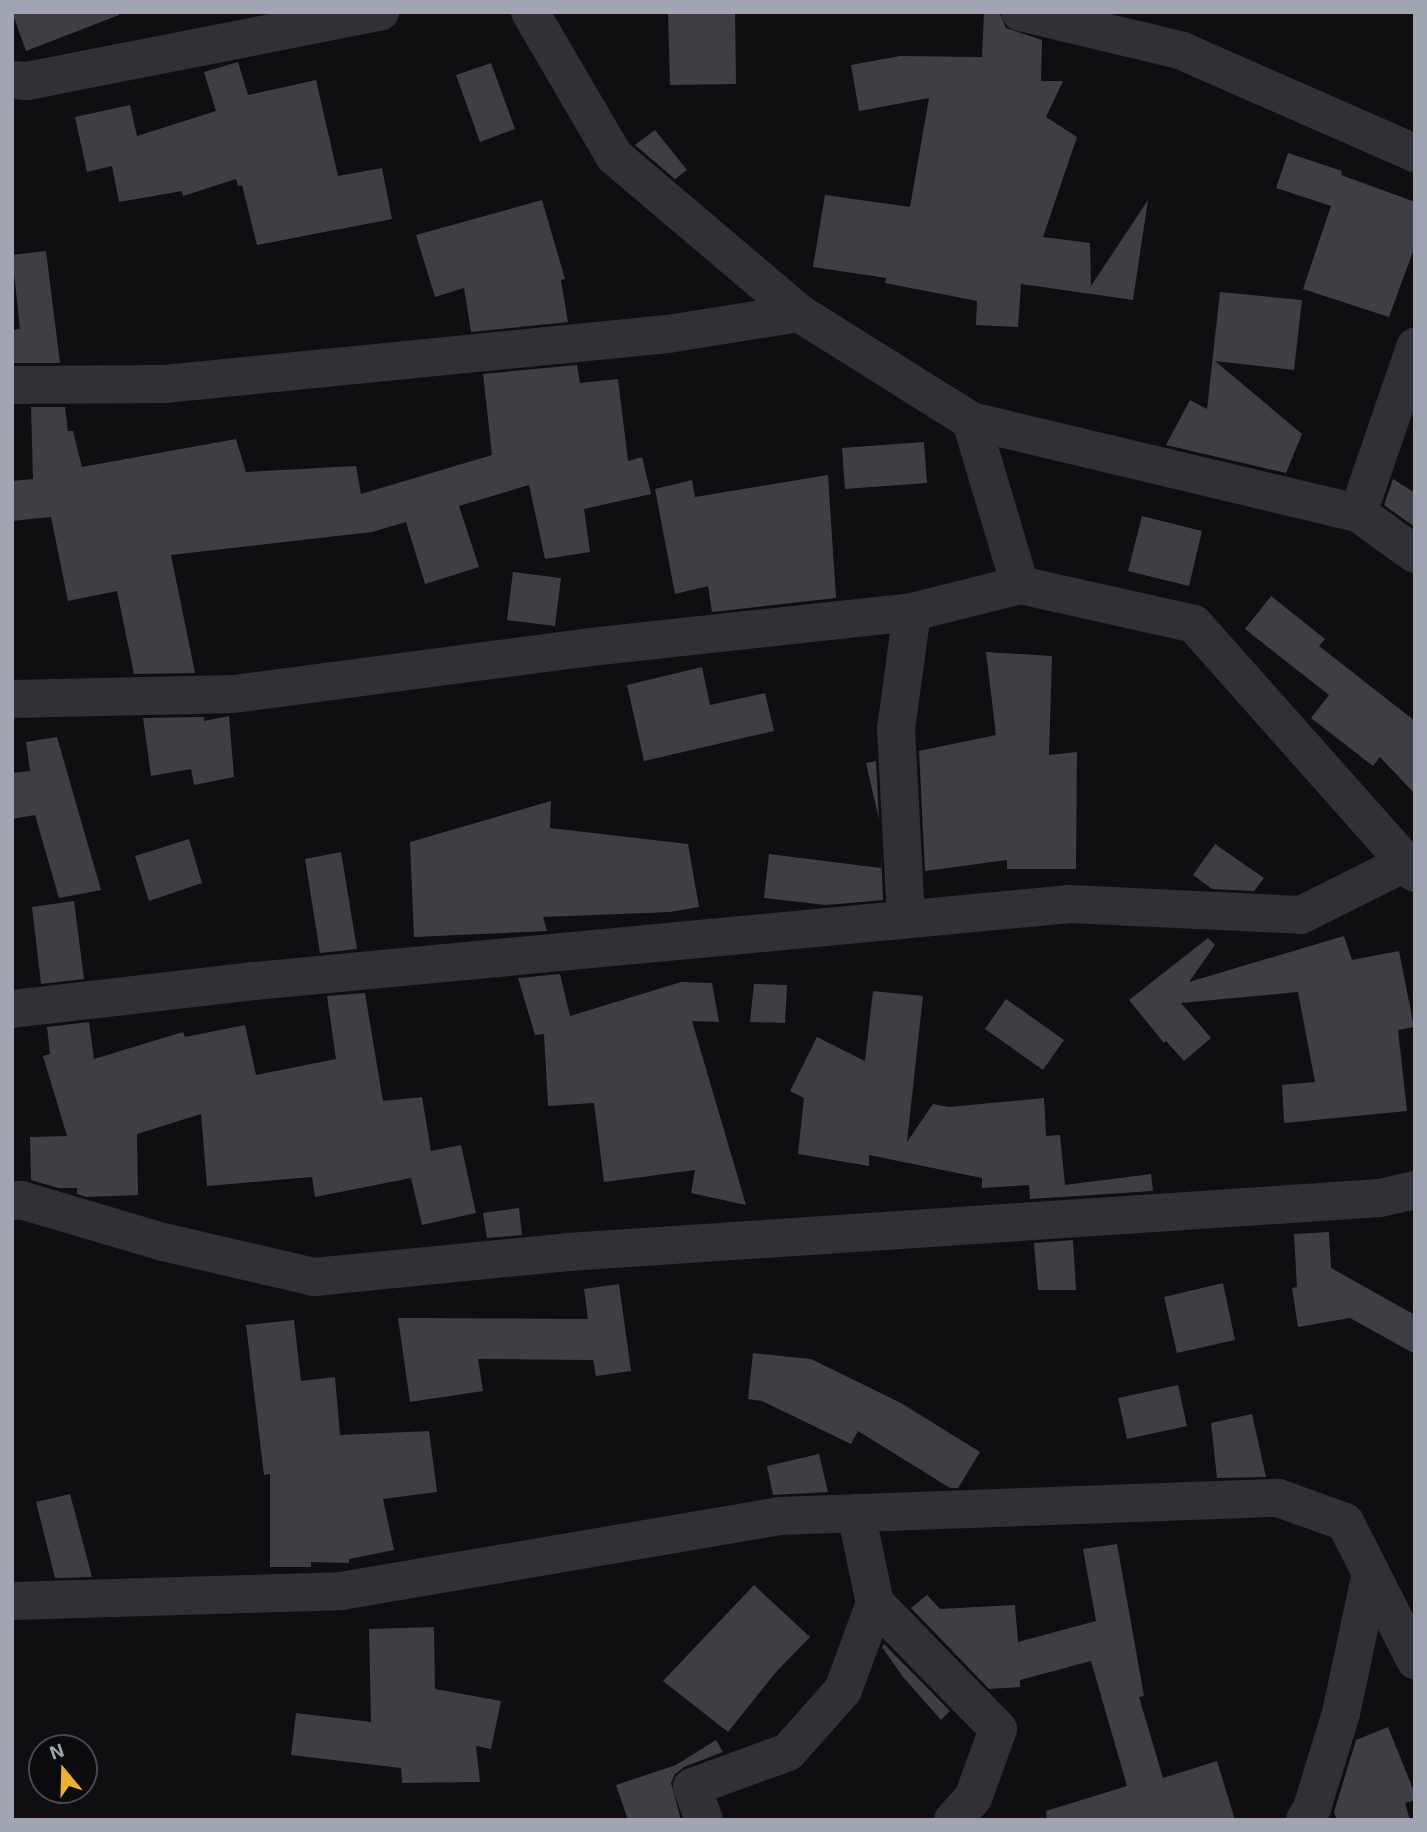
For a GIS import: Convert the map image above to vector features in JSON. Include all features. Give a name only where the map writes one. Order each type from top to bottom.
[{"type":"street","points":[[12,80],[27,81],[380,12]]},
{"type":"street","points":[[530,12],[614,156],[799,313],[971,421],[1359,513],[1415,554]]},
{"type":"street","points":[[1020,12],[1180,50],[1415,153]]},
{"type":"street","points":[[12,385],[165,384],[668,334],[799,313]]},
{"type":"street","points":[[1359,513],[1415,347]]},
{"type":"street","points":[[971,421],[1020,585]]},
{"type":"street","points":[[12,699],[234,694],[600,646],[912,612],[1020,585],[1194,624],[1411,868],[1301,915],[1070,904],[254,981],[12,1009]]},
{"type":"street","points":[[906,919],[896,729],[912,612]]},
{"type":"street","points":[[12,1201],[21,1200],[159,1241],[314,1277],[582,1251],[1380,1198],[1415,1189]]},
{"type":"street","points":[[12,1601],[341,1591],[779,1516],[1278,1498],[1345,1522],[1415,1660]]},
{"type":"street","points":[[704,1820],[692,1787],[788,1752],[844,1690],[875,1603],[856,1513]]},
{"type":"street","points":[[1305,1820],[1312,1808],[1341,1713],[1371,1573]]},
{"type":"street","points":[[875,1603],[998,1729],[973,1798],[953,1820]]},
{"type":"building","points":[[12,12],[118,12],[119,15],[26,51]]},
{"type":"building","points":[[668,12],[735,12],[736,84],[670,85]]},
{"type":"building","points":[[984,12],[999,12],[1006,28],[1042,40],[1041,81],[1063,81],[1046,117],[1077,137],[1043,237],[1090,243],[1091,286],[1148,200],[1133,300],[1021,284],[1018,327],[976,325],[977,301],[885,283],[886,278],[813,267],[825,195],[910,207],[929,98],[859,111],[851,65],[900,56],[982,57]]},
{"type":"building","points":[[238,62],[248,95],[316,80],[338,176],[382,168],[392,219],[257,245],[242,185],[238,186],[236,179],[183,196],[182,191],[119,202],[112,166],[87,172],[75,117],[130,105],[137,136],[216,111],[204,72]]},
{"type":"building","points":[[491,63],[515,129],[480,142],[456,75]]},
{"type":"building","points":[[655,130],[687,170],[675,179],[635,145]]},
{"type":"building","points":[[1288,153],[1342,171],[1341,175],[1415,202],[1415,246],[1389,317],[1303,289],[1331,206],[1276,188]]},
{"type":"building","points":[[542,200],[565,279],[561,280],[568,322],[471,332],[464,288],[435,297],[416,235]]},
{"type":"building","points":[[46,251],[60,363],[12,363],[12,330],[20,329],[12,255]]},
{"type":"building","points":[[1220,292],[1302,300],[1294,370],[1215,361],[1302,434],[1286,473],[1166,445],[1190,400],[1207,409]]},
{"type":"building","points":[[577,365],[580,383],[618,379],[628,461],[642,457],[651,494],[584,509],[590,552],[545,559],[529,485],[459,506],[479,567],[425,584],[406,522],[372,532],[171,555],[195,673],[134,674],[117,591],[68,601],[51,517],[12,521],[12,481],[33,479],[31,407],[65,407],[68,431],[73,431],[82,467],[236,439],[246,472],[356,466],[361,494],[492,455],[483,374]]},
{"type":"building","points":[[924,442],[927,483],[845,489],[842,448]]},
{"type":"building","points":[[828,475],[836,598],[712,612],[708,586],[675,594],[655,489],[692,480],[695,497]]},
{"type":"building","points":[[1393,479],[1415,493],[1415,527],[1384,505]]},
{"type":"building","points":[[1142,516],[1202,531],[1189,586],[1128,571]]},
{"type":"building","points":[[513,572],[561,578],[555,626],[507,620]]},
{"type":"building","points":[[1271,596],[1325,639],[1319,646],[1415,721],[1415,794],[1380,757],[1373,766],[1311,718],[1329,695],[1245,629]]},
{"type":"building","points":[[986,652],[1052,656],[1049,755],[1077,752],[1076,869],[1007,869],[1007,860],[925,871],[919,751],[996,735]]},
{"type":"building","points":[[702,667],[710,705],[765,693],[774,731],[644,761],[627,685]]},
{"type":"building","points":[[229,716],[234,777],[194,785],[191,769],[151,776],[143,718],[204,717],[204,721]]},
{"type":"building","points":[[57,737],[101,890],[59,898],[35,815],[12,819],[12,773],[30,771],[26,742]]},
{"type":"building","points":[[876,761],[879,820],[866,763]]},
{"type":"building","points":[[551,801],[550,828],[688,844],[699,907],[670,912],[543,917],[547,931],[414,937],[410,842]]},
{"type":"building","points":[[189,839],[202,883],[149,901],[135,856]]},
{"type":"building","points":[[1215,844],[1264,878],[1254,891],[1212,889],[1193,875]]},
{"type":"building","points":[[341,852],[357,949],[320,953],[305,859]]},
{"type":"building","points":[[769,854],[881,868],[881,854],[883,900],[826,905],[764,898]]},
{"type":"building","points":[[74,901],[84,979],[41,984],[32,907]]},
{"type":"building","points":[[1344,936],[1352,960],[1399,951],[1414,1027],[1398,1030],[1407,1111],[1284,1123],[1282,1085],[1315,1082],[1298,992],[1181,1003],[1211,1038],[1184,1061],[1166,1041],[1164,1043],[1129,1000],[1208,938],[1215,945],[1189,982]]},
{"type":"building","points":[[560,974],[570,1016],[681,982],[712,983],[719,1022],[692,1021],[746,1205],[691,1193],[695,1170],[604,1182],[594,1103],[548,1106],[544,1034],[535,1035],[518,978]]},
{"type":"building","points":[[754,984],[787,985],[785,1023],[750,1022]]},
{"type":"building","points":[[873,991],[923,996],[907,1142],[933,1104],[949,1107],[1044,1098],[1046,1136],[1060,1135],[1065,1185],[1151,1174],[1153,1191],[1030,1199],[1029,1185],[982,1188],[982,1178],[869,1155],[869,1166],[798,1154],[804,1098],[790,1091],[817,1037],[865,1061]]},
{"type":"building","points":[[365,993],[383,1101],[422,1097],[431,1151],[461,1145],[476,1213],[422,1225],[411,1178],[315,1197],[312,1177],[207,1186],[201,1114],[137,1134],[138,1195],[87,1197],[77,1194],[77,1188],[58,1188],[31,1180],[30,1137],[67,1136],[43,1056],[50,1054],[47,1027],[89,1022],[94,1059],[183,1032],[185,1037],[245,1025],[256,1075],[336,1059],[327,996]]},
{"type":"building","points":[[1006,999],[1064,1040],[1043,1070],[985,1029]]},
{"type":"building","points":[[519,1208],[522,1235],[487,1238],[483,1213]]},
{"type":"building","points":[[1329,1232],[1331,1268],[1415,1315],[1415,1354],[1350,1318],[1298,1327],[1292,1288],[1297,1287],[1294,1234]]},
{"type":"building","points":[[1073,1240],[1076,1290],[1038,1290],[1034,1243]]},
{"type":"building","points":[[1223,1283],[1235,1340],[1177,1353],[1164,1297]]},
{"type":"building","points":[[619,1284],[631,1371],[596,1376],[593,1360],[478,1359],[483,1391],[410,1402],[398,1318],[588,1319],[584,1289]]},
{"type":"building","points":[[294,1320],[301,1381],[335,1377],[340,1435],[429,1431],[437,1492],[383,1499],[394,1550],[349,1559],[349,1563],[311,1562],[311,1567],[270,1567],[270,1474],[264,1475],[246,1325]]},
{"type":"building","points":[[753,1353],[811,1359],[901,1403],[980,1452],[958,1488],[950,1488],[858,1431],[851,1444],[762,1401],[748,1399]]},
{"type":"building","points":[[1178,1385],[1187,1426],[1127,1439],[1118,1398]]},
{"type":"building","points":[[1252,1414],[1266,1477],[1217,1478],[1211,1423]]},
{"type":"building","points":[[819,1454],[828,1492],[773,1495],[767,1466]]},
{"type":"building","points":[[70,1494],[92,1577],[55,1578],[36,1502]]},
{"type":"building","points":[[1117,1544],[1144,1696],[1139,1697],[1163,1778],[1217,1761],[1235,1820],[1047,1820],[1046,1811],[1127,1786],[1091,1661],[1020,1680],[1020,1687],[989,1689],[911,1608],[927,1595],[940,1609],[1015,1605],[1018,1642],[1096,1621],[1083,1549]]},
{"type":"building","points":[[754,1585],[810,1637],[776,1672],[728,1732],[663,1681]]},
{"type":"building","points":[[434,1627],[435,1689],[501,1701],[491,1749],[476,1746],[480,1782],[402,1783],[401,1768],[291,1755],[296,1713],[371,1722],[369,1629]]},
{"type":"building","points":[[884,1644],[950,1711],[941,1720],[903,1677],[882,1647]]},
{"type":"building","points":[[1388,1727],[1415,1794],[1415,1800],[1405,1803],[1410,1820],[1337,1820],[1334,1812],[1356,1740]]},
{"type":"building","points":[[716,1740],[723,1752],[684,1767],[675,1774],[671,1783],[681,1820],[628,1820],[616,1785],[676,1765]]}]
